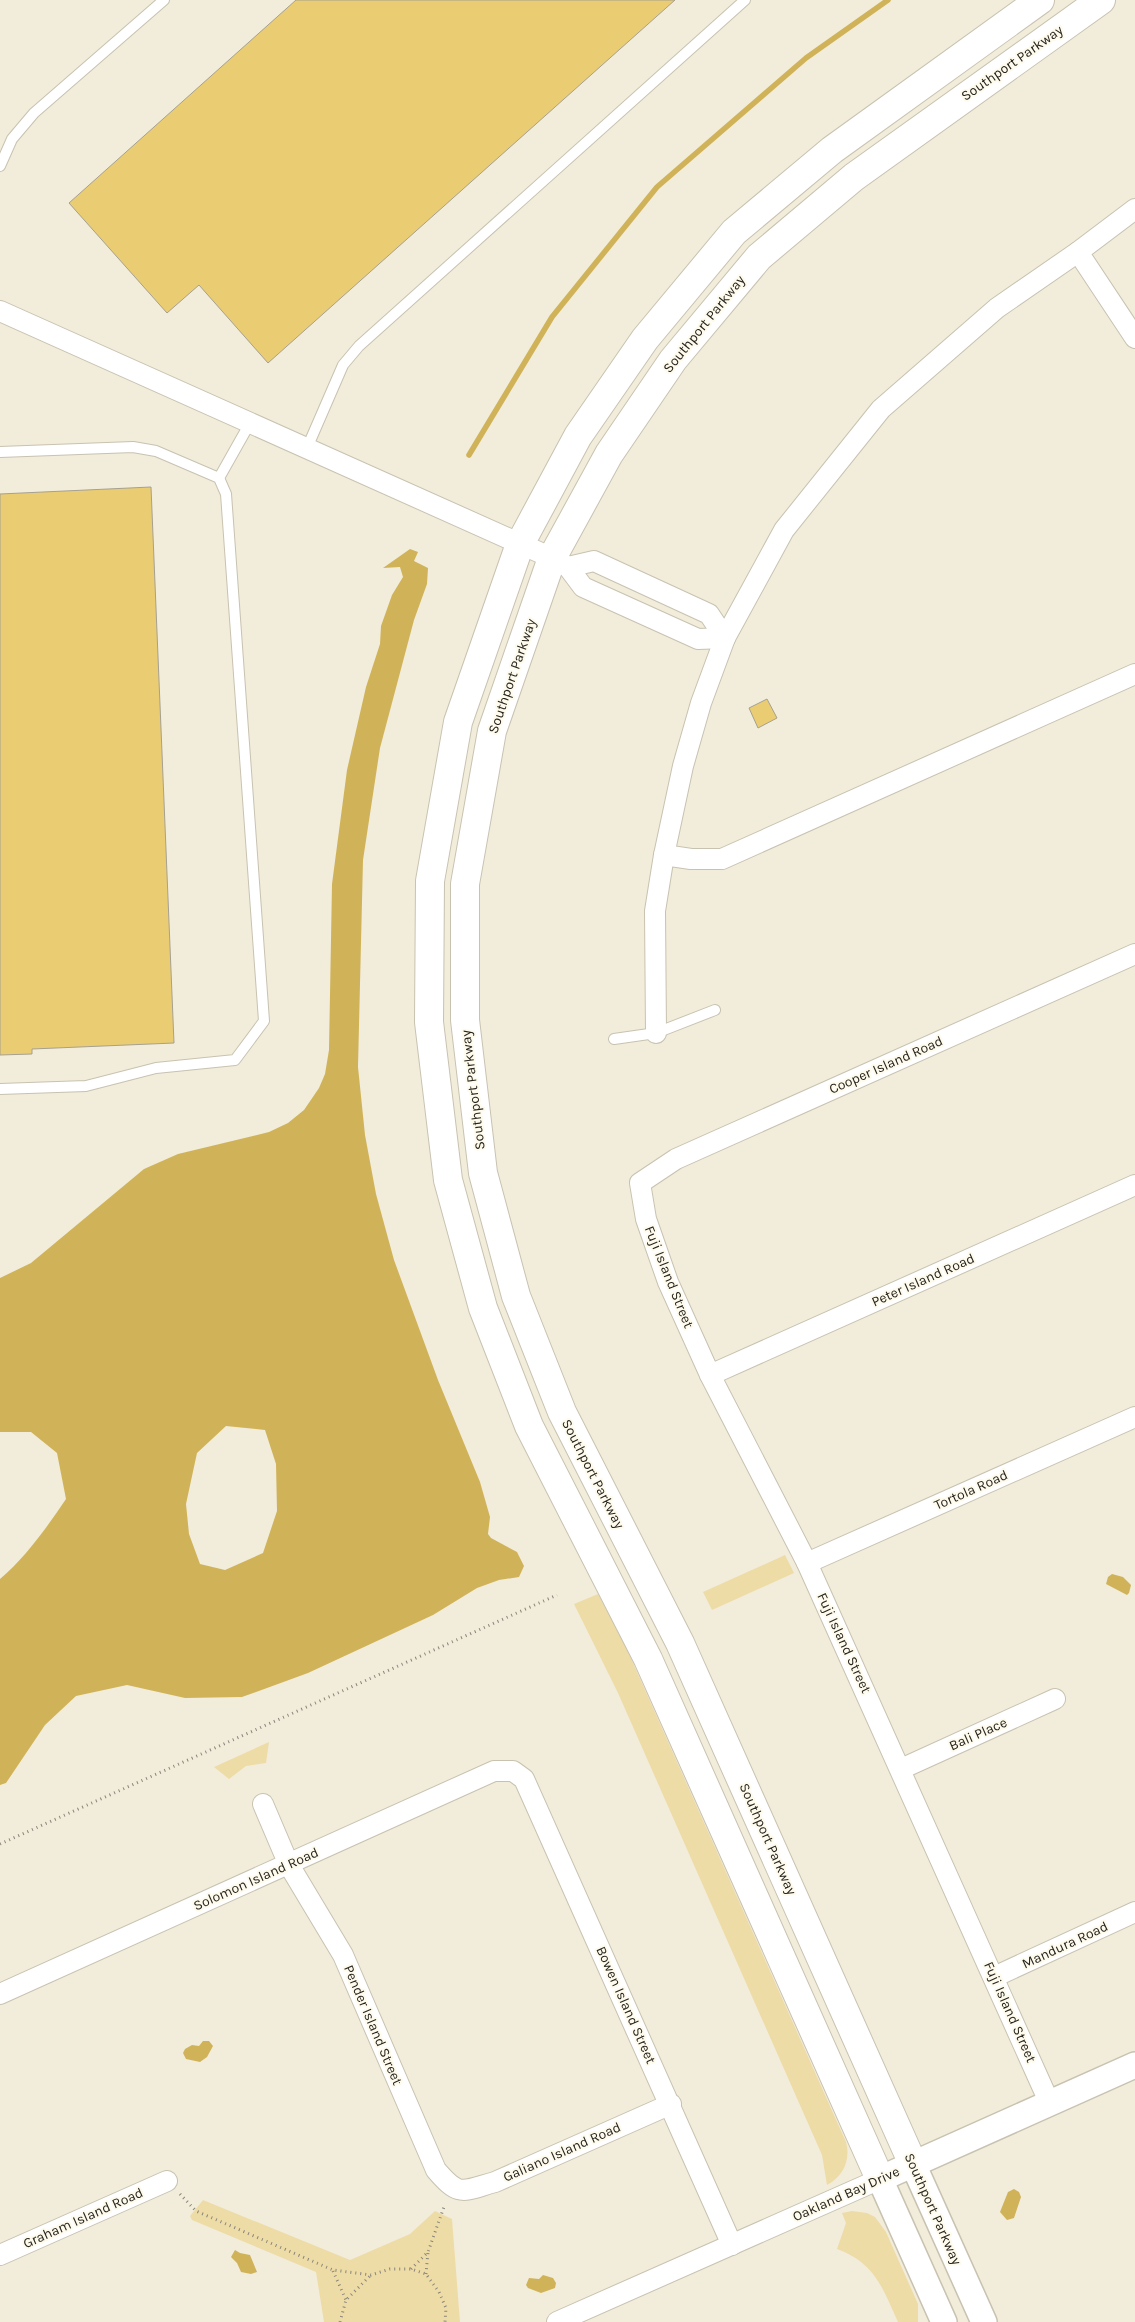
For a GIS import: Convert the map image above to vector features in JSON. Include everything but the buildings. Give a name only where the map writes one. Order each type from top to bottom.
[{"type":"main road","points":[[880,2179],[648,1659],[530,1426],[483,1308],[448,1180],[430,1022],[430,881],[458,722],[520,544],[578,436],[634,355],[734,232],[832,150],[1040,0]]},
{"type":"main road","name":"Southport Parkway","points":[[913,2164],[680,1643],[562,1412],[516,1296],[483,1173],[465,1020],[466,884],[492,731],[560,562],[608,454],[673,360],[759,257],[854,177],[1101,0]]},
{"type":"street","points":[[656,1033],[656,912],[664,855],[682,766],[701,702],[725,638],[784,530],[881,409],[997,308],[1078,252],[1135,209]]},
{"type":"street","points":[[1078,252],[1135,338]]},
{"type":"street","points":[[0,311],[560,562],[583,587],[698,639],[725,638]]},
{"type":"street","points":[[560,562],[594,561],[709,614],[725,638]]},
{"type":"street","points":[[664,855],[691,860],[722,859],[1135,674]]},
{"type":"street","name":"Cooper Island Road","points":[[640,1182],[676,1159],[1135,954]]},
{"type":"street","name":"Fuji Island Street","points":[[640,1182],[646,1219],[668,1282],[710,1375],[807,1563],[1050,2104]]},
{"type":"street","name":"Peter Island Road","points":[[710,1375],[1135,1185]]},
{"type":"street","name":"Tortola Road","points":[[807,1563],[1135,1417]]},
{"type":"street","name":"Bali Place","points":[[901,1769],[1055,1699]]},
{"type":"street","name":"Solomon Island Road","points":[[0,1994],[494,1771],[513,1771]]},
{"type":"street","name":"Bowen Island Street","points":[[513,1771],[524,1779],[732,2245]]},
{"type":"street","name":"Pender Island Street","points":[[263,1804],[289,1865],[343,1955],[436,2170],[451,2187]]},
{"type":"street","name":"Mandura Road","points":[[994,1977],[1135,1912]]},
{"type":"street","name":"Oakland Bay Drive","points":[[557,2322],[1135,2066]]},
{"type":"street","name":"Galiano Island Road","points":[[451,2187],[465,2191],[495,2182],[670,2104]]},
{"type":"street","name":"Southport Parkway","points":[[913,2164],[984,2322]]},
{"type":"street","points":[[880,2179],[944,2322]]},
{"type":"street","name":"Graham Island Road","points":[[0,2255],[167,2181]]},
{"type":"lane","points":[[0,166],[12,139],[34,113],[164,0]]},
{"type":"lane","points":[[306,448],[343,364],[358,346],[745,0]]},
{"type":"lane","points":[[219,478],[250,423]]},
{"type":"lane","points":[[0,452],[133,447],[156,451],[219,478],[226,494],[264,1021],[235,1060],[156,1068],[86,1086],[0,1089]]},
{"type":"lane","points":[[614,1039],[656,1033],[715,1010]]},
{"type":"path","points":[[0,1844],[557,1595]]},
{"type":"path","points":[[167,2181],[196,2211],[333,2270],[371,2274],[390,2268],[411,2268],[426,2274],[446,2308],[445,2322]]},
{"type":"path","points":[[426,2274],[428,2252],[451,2187]]},
{"type":"path","points":[[411,2268],[428,2252]]},
{"type":"path","points":[[333,2270],[346,2300]]},
{"type":"path","points":[[340,2322],[346,2300],[371,2274]]},
{"type":"shaded area","points":[[410,549],[418,552],[414,561],[428,568],[427,584],[414,620],[380,748],[363,860],[358,1067],[365,1135],[376,1194],[394,1260],[438,1380],[480,1482],[490,1517],[488,1534],[491,1538],[517,1552],[524,1566],[519,1577],[499,1580],[477,1588],[433,1615],[308,1673],[242,1697],[185,1698],[127,1685],[76,1696],[45,1725],[6,1783],[0,1785],[0,1579],[44,1531],[66,1499],[57,1453],[31,1432],[0,1432],[0,1278],[31,1263],[144,1169],[178,1154],[269,1132],[288,1123],[304,1110],[319,1088],[325,1074],[329,1050],[332,884],[347,770],[366,687],[380,644],[381,626],[392,595],[403,577],[400,567],[383,568]],"holes":[[[226,1426],[265,1430],[276,1464],[277,1511],[263,1553],[225,1570],[200,1564],[189,1534],[186,1504],[197,1453]]]},
{"type":"shaded area","points":[[785,1555],[794,1573],[712,1610],[703,1592]]},
{"type":"shaded area","points":[[1112,1574],[1123,1577],[1131,1585],[1127,1595],[1106,1584],[1108,1577]]},
{"type":"shaded area","points":[[598,1594],[625,1645],[846,2142],[847,2155],[844,2167],[833,2182],[827,2185],[822,2155],[618,1693],[574,1604]]},
{"type":"shaded area","points":[[269,1742],[266,1763],[246,1766],[229,1779],[214,1767]]},
{"type":"shaded area","points":[[203,2041],[209,2041],[213,2046],[207,2057],[200,2062],[186,2059],[183,2053],[185,2049],[192,2045],[199,2046]]},
{"type":"shaded area","points":[[1014,2189],[1019,2192],[1021,2197],[1014,2218],[1007,2220],[1000,2212],[1008,2192]]},
{"type":"shaded area","points":[[203,2200],[350,2260],[410,2234],[435,2211],[452,2219],[460,2322],[324,2322],[316,2272],[192,2220],[190,2216]]},
{"type":"shaded area","points":[[852,2211],[867,2213],[875,2217],[886,2232],[918,2304],[918,2322],[898,2322],[882,2287],[869,2269],[860,2261],[837,2249],[846,2223],[842,2213]]},
{"type":"shaded area","points":[[235,2250],[250,2255],[257,2272],[251,2274],[241,2272],[237,2263],[231,2257]]},
{"type":"shaded area","points":[[543,2275],[553,2278],[556,2283],[555,2288],[541,2293],[528,2288],[526,2285],[529,2278],[539,2279]]},
{"type":"waterway","points":[[469,455],[552,317],[657,187],[806,58],[888,0]]}]
